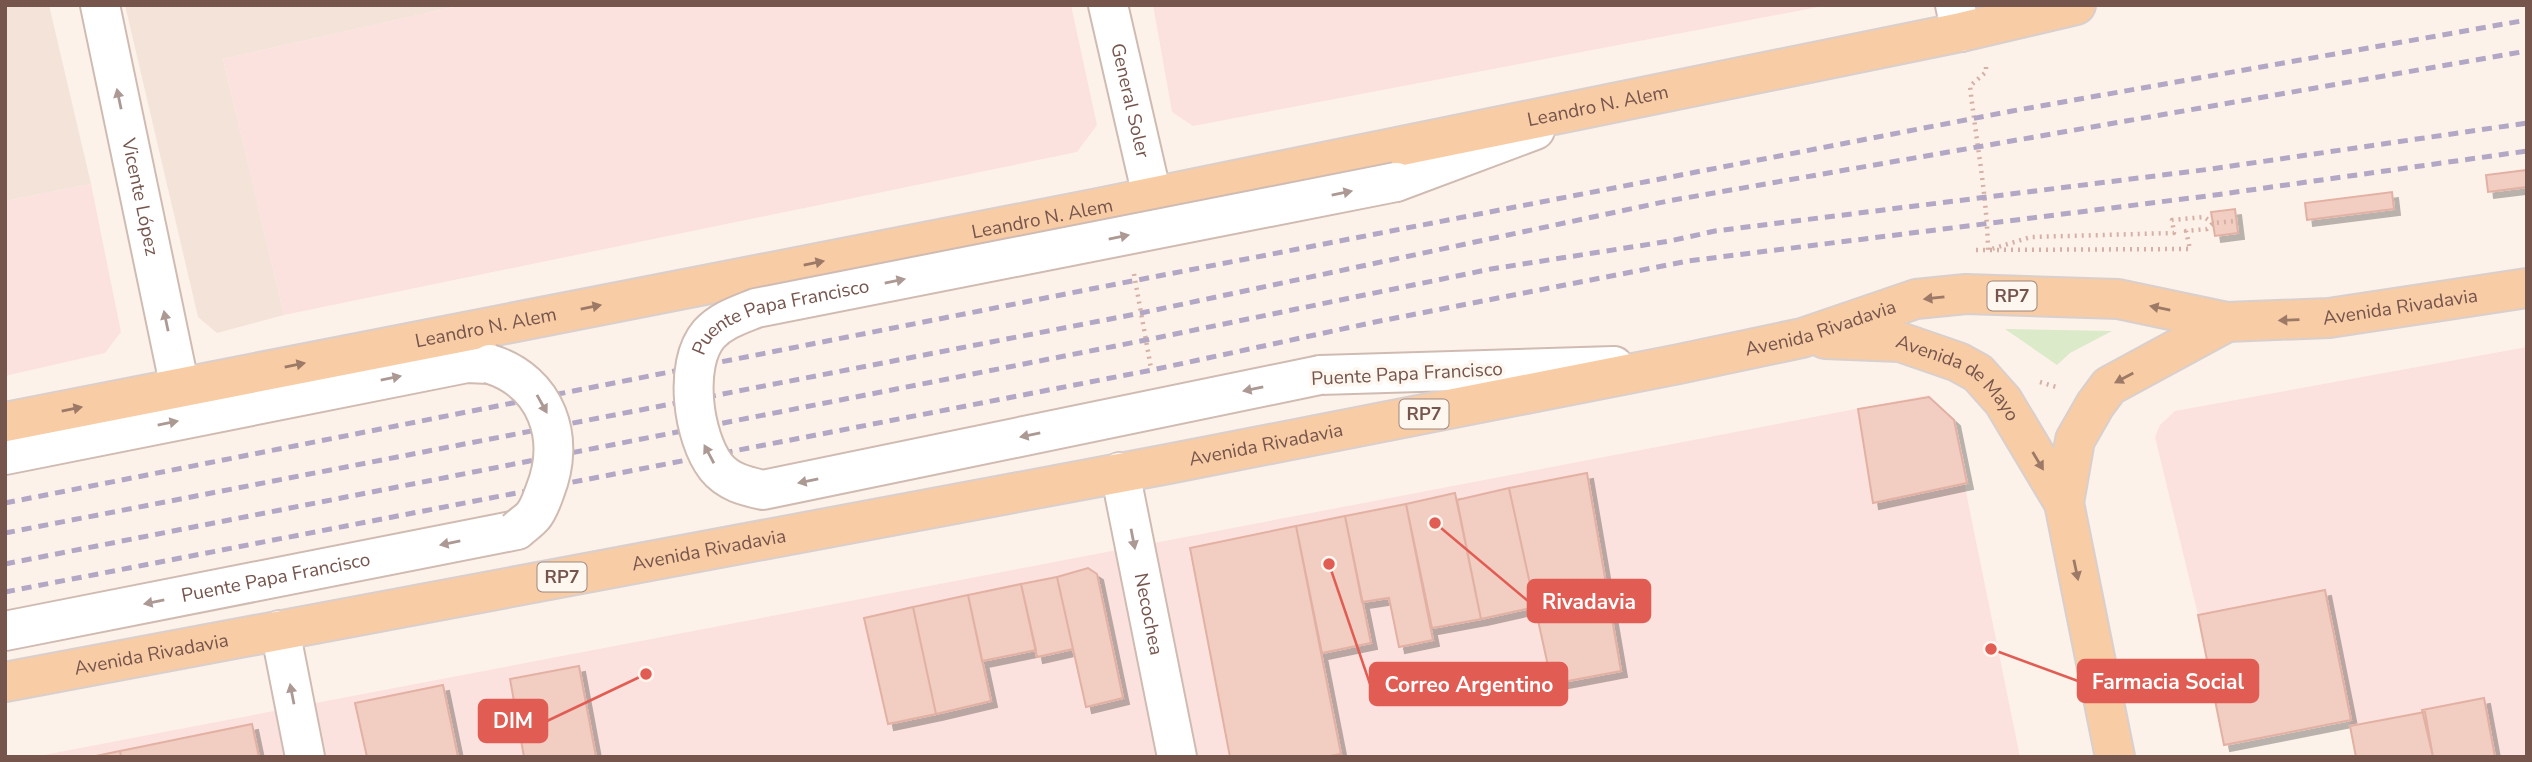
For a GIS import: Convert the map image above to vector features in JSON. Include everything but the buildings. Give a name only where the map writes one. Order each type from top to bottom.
[{"type":"main road","name":"Leandro N. Alem","points":[[5,422],[1098,208],[1610,103],[1966,21],[2076,5]]},
{"type":"main road","name":"Avenida Rivadavia","points":[[5,682],[1679,364],[1802,338],[1916,299],[1966,294],[2118,299],[2227,322],[2329,318],[2527,288]]},
{"type":"main road","name":"Avenida de Mayo","points":[[2064,503],[2075,440],[2109,386],[2227,322]]},
{"type":"main road","name":"Avenida de Mayo","points":[[1802,338],[1900,342],[1958,362],[1978,373],[2003,401],[2064,503],[2116,757]]},
{"type":"street","name":"Vicente López","points":[[100,5],[180,388]]},
{"type":"street","name":"General Soler","points":[[1108,5],[1152,196]]},
{"type":"street","name":"Puente Papa Francisco","points":[[1610,103],[1396,182],[756,308],[724,321],[708,335],[698,355],[694,379],[695,410],[701,439],[716,467],[738,485],[763,490],[1320,375],[1679,364]]},
{"type":"street","name":"Puente Papa Francisco","points":[[5,455],[467,363],[490,364],[509,370],[535,391],[547,413],[554,439],[553,471],[542,501],[533,516],[517,530],[5,631]]},
{"type":"street","name":"Necochea","points":[[1120,472],[1177,757]]},
{"type":"street","points":[[280,631],[305,757]]},
{"type":"path","points":[[1966,21],[1986,72],[1970,86],[1986,196],[1988,250]]},
{"type":"path","points":[[1988,250],[2031,237],[2174,233],[2172,220],[2204,217],[2213,223],[2237,221]]},
{"type":"path","points":[[1988,250],[2190,249],[2186,231],[2207,229],[2213,223]]},
{"type":"path","points":[[1133,268],[1152,370]]},
{"type":"shaded area","points":[[5,5],[49,5],[91,184],[5,201]]},
{"type":"shaded area","points":[[125,5],[462,5],[223,59],[284,315],[217,333],[198,317]]},
{"type":"shaded area","points":[[462,5],[1071,5],[1097,125],[1077,152],[284,315],[223,59]]},
{"type":"shaded area","points":[[1153,5],[1829,5],[1193,126],[1172,112]]},
{"type":"shaded area","points":[[91,184],[121,332],[105,353],[5,376],[5,201]]},
{"type":"shaded area","points":[[2527,347],[2527,757],[2433,757],[2424,712],[2350,726],[2324,590],[2198,615],[2155,437],[2160,425],[2175,411]]},
{"type":"shaded area","points":[[1929,395],[1952,423],[2020,757],[33,757]]},
{"type":"green space","points":[[2005,329],[2112,331],[2070,353],[2057,365]]},
{"type":"railway","points":[[5,503],[2012,111],[2527,20]]},
{"type":"railway","points":[[5,533],[1141,313],[1668,201],[2527,51]]},
{"type":"railway","points":[[5,564],[1146,340],[1491,269],[1670,241],[1715,231],[2211,169],[2527,123]]},
{"type":"railway","points":[[5,592],[1152,370],[1375,322],[1688,261],[2215,195],[2527,151]]},
{"type":"place","name":"Rivadavia","points":[[1435,523]]},
{"type":"place","name":"Correo Argentino","points":[[1329,564]]},
{"type":"place","name":"Farmacia Social","points":[[1991,649]]},
{"type":"place","name":"DIM","points":[[646,674]]}]
